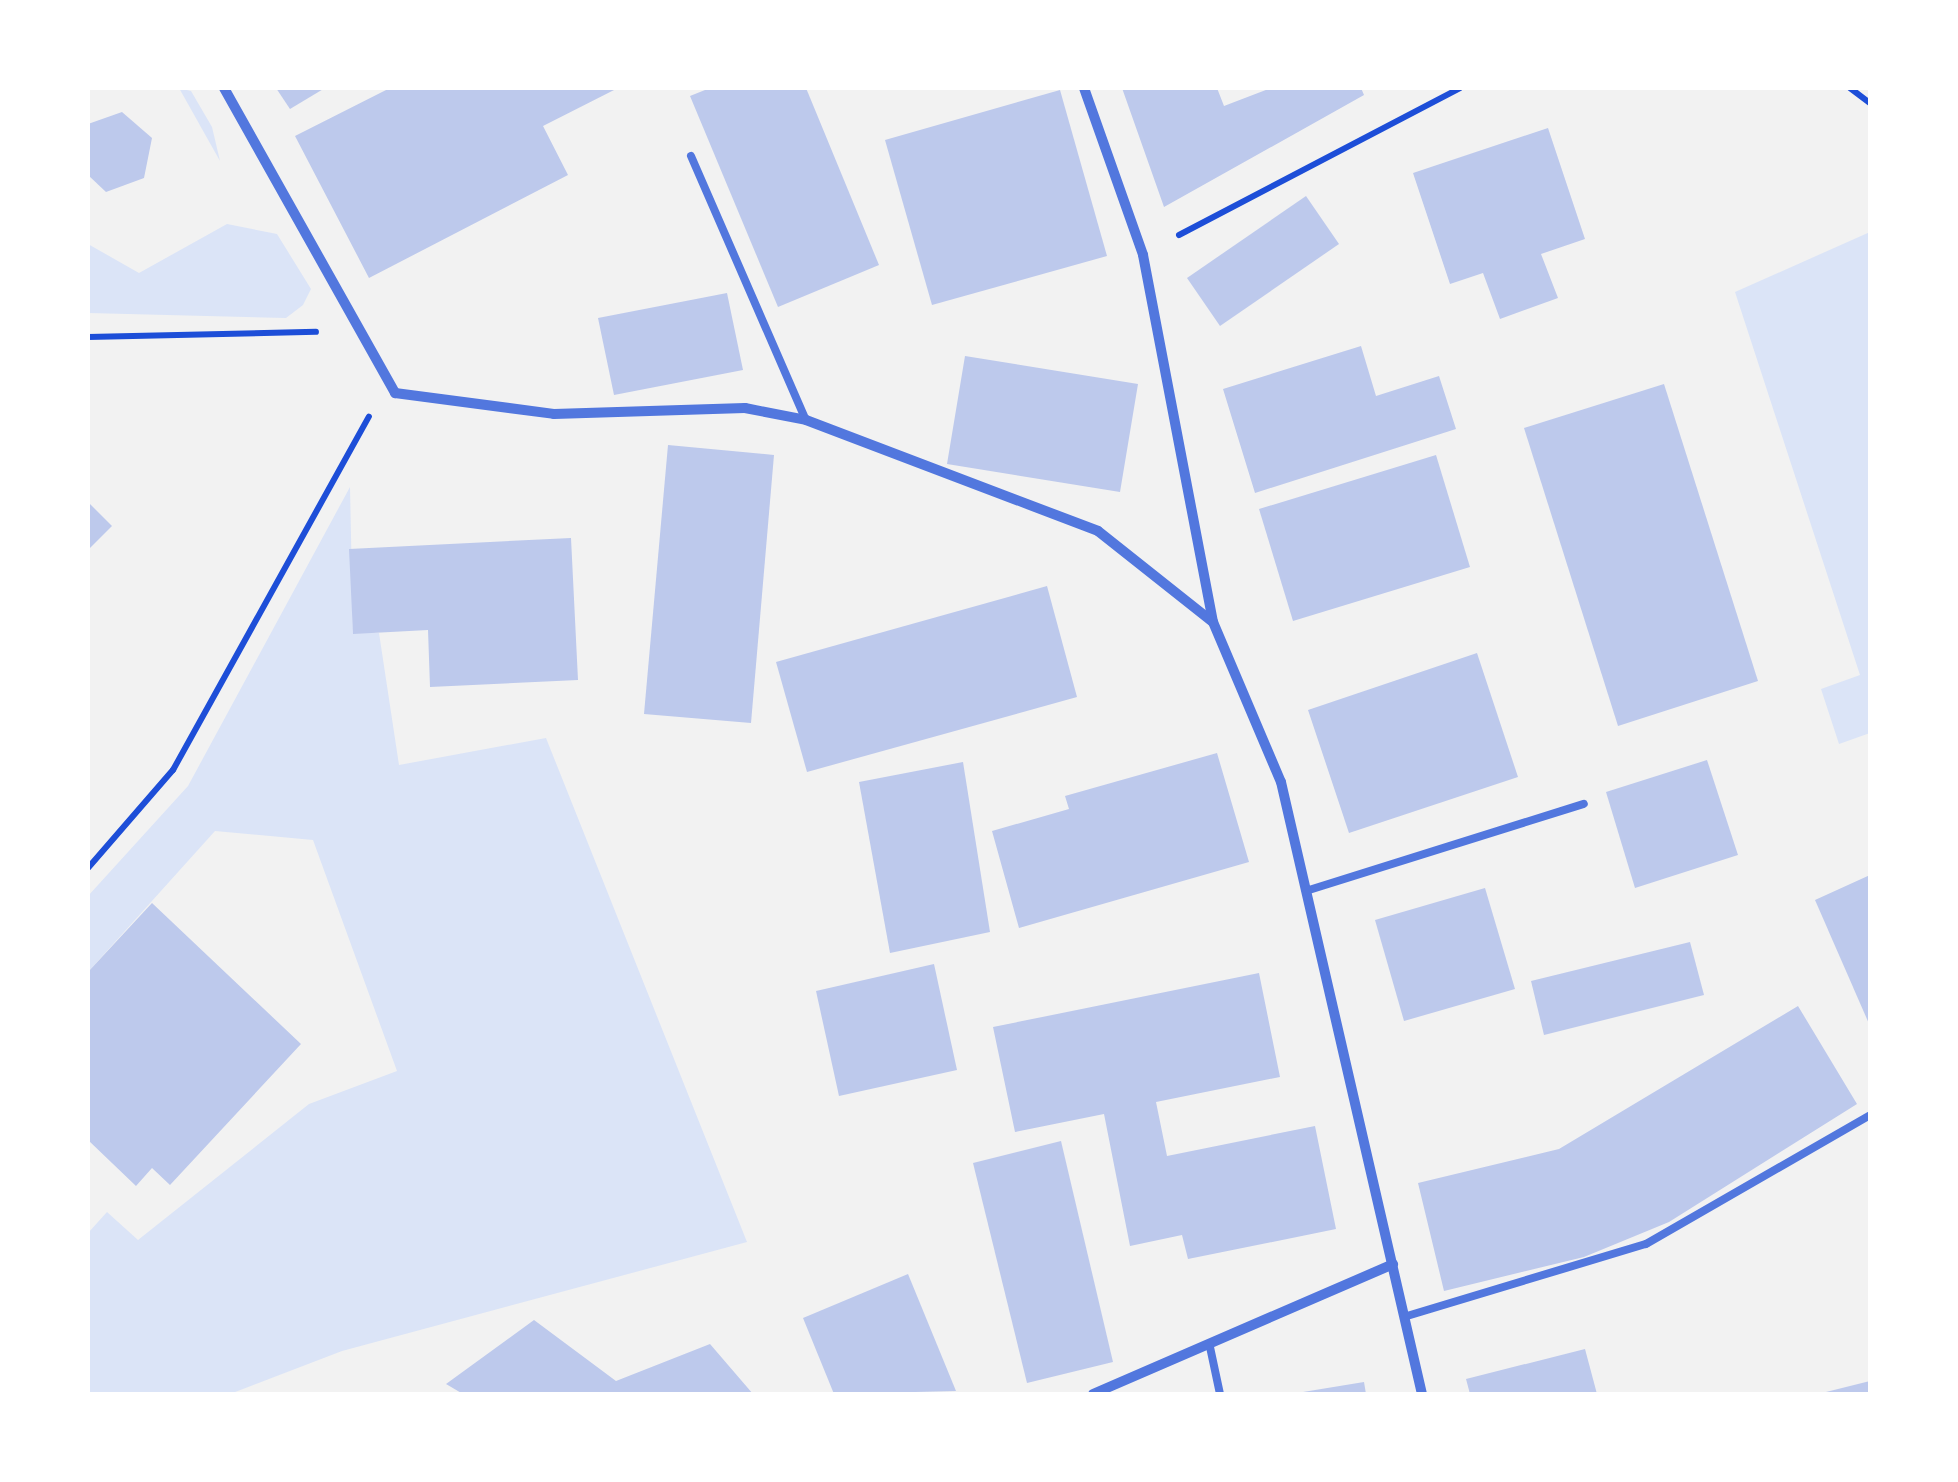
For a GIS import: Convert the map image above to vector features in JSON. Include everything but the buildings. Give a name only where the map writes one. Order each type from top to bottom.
[{"type":"street","points":[[224,88],[335,272],[358,332],[395,393],[554,414],[745,408],[806,420],[1098,532],[1213,622]]},
{"type":"street","points":[[1084,88],[1143,255],[1213,622],[1251,696],[1309,890],[1422,1394]]},
{"type":"street","points":[[1093,1394],[1210,1348],[1394,1264]]},
{"type":"lane","points":[[691,156],[806,420]]},
{"type":"lane","points":[[1309,890],[1584,804]]},
{"type":"lane","points":[[1406,1316],[1646,1244],[1870,1115]]},
{"type":"lane","points":[[1210,1348],[1220,1394]]},
{"type":"path","points":[[1143,255],[1460,88]]},
{"type":"path","points":[[1850,88],[1870,103]]},
{"type":"path","points":[[88,336],[358,332]]},
{"type":"path","points":[[88,868],[173,770],[356,434],[395,393]]},
{"type":"shaded area","points":[[179,88],[191,91],[212,127],[220,161]]},
{"type":"shaded area","points":[[227,224],[277,234],[311,289],[303,305],[286,318],[88,313],[88,244],[139,273]]},
{"type":"shaded area","points":[[1870,232],[1870,733],[1839,744],[1821,689],[1860,675],[1735,292]]},
{"type":"shaded area","points":[[350,487],[353,633],[379,633],[399,765],[546,738],[747,1242],[342,1351],[230,1394],[88,1394],[88,1233],[107,1212],[138,1240],[309,1104],[397,1071],[313,840],[215,831],[88,972],[88,896],[188,786]]}]
